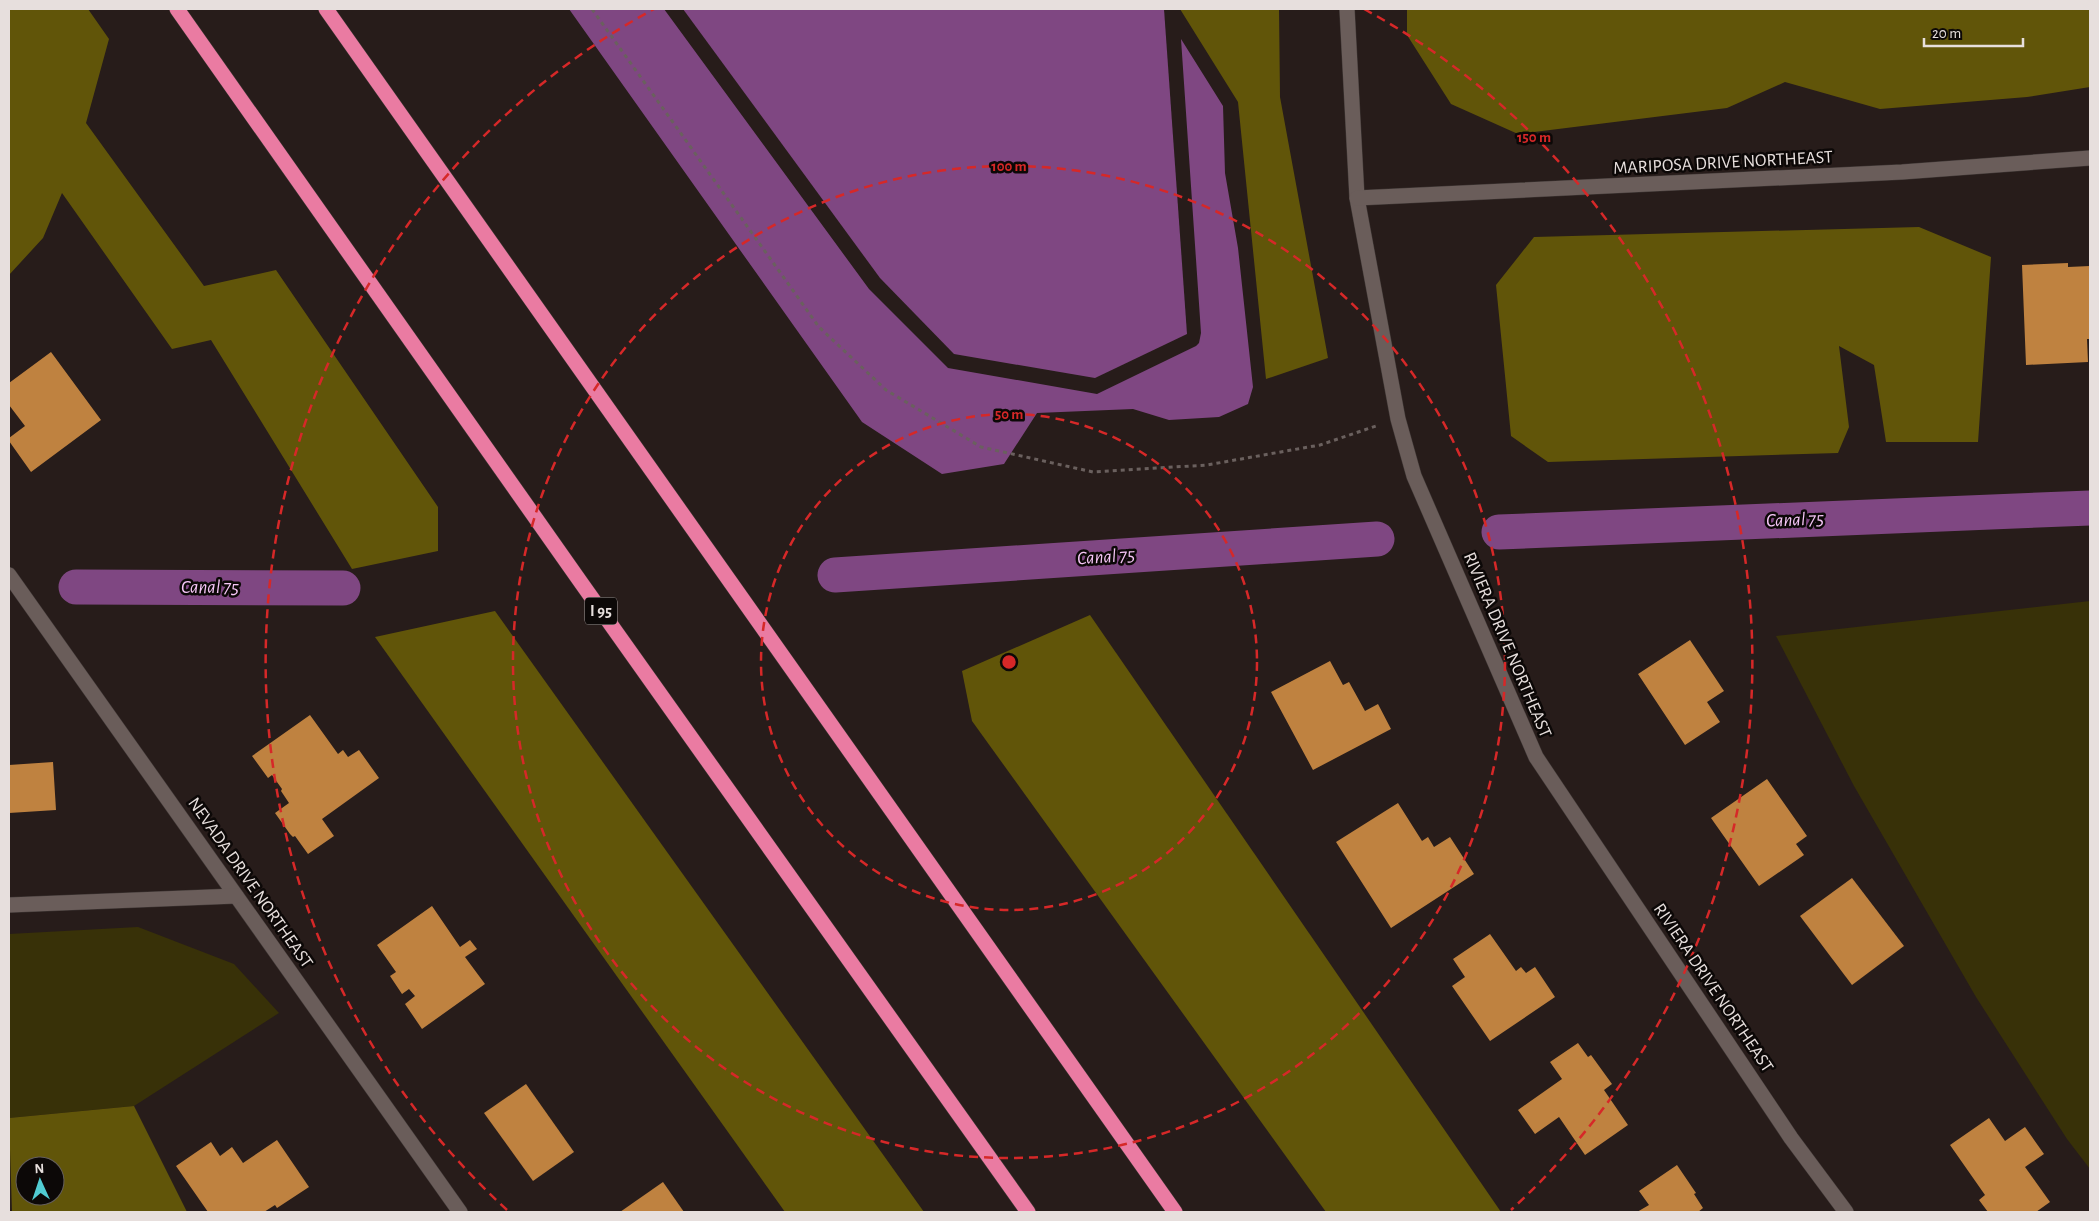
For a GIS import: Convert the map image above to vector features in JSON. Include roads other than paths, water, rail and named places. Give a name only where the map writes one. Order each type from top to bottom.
[{"type":"highway","name":"I 95","points":[[177,9],[1028,1212]]},
{"type":"highway","points":[[326,9],[1175,1212]]},
{"type":"street","name":"RIVIERA DRIVE NORTHEAST","points":[[1347,9],[1357,198],[1398,419],[1414,476],[1536,757],[1785,1130],[1846,1212]]},
{"type":"street","name":"MARIPOSA DRIVE NORTHEAST","points":[[1357,198],[1902,172],[2090,158]]},
{"type":"street","name":"NEVADA DRIVE NORTHEAST","points":[[9,575],[460,1212]]},
{"type":"street","points":[[9,905],[236,896]]},
{"type":"waterway","name":"Canal 75","points":[[1499,532],[2090,508]]},
{"type":"waterway","name":"Canal 75","points":[[835,575],[1377,539]]},
{"type":"waterway","name":"Canal 75","points":[[76,587],[343,588]]}]
